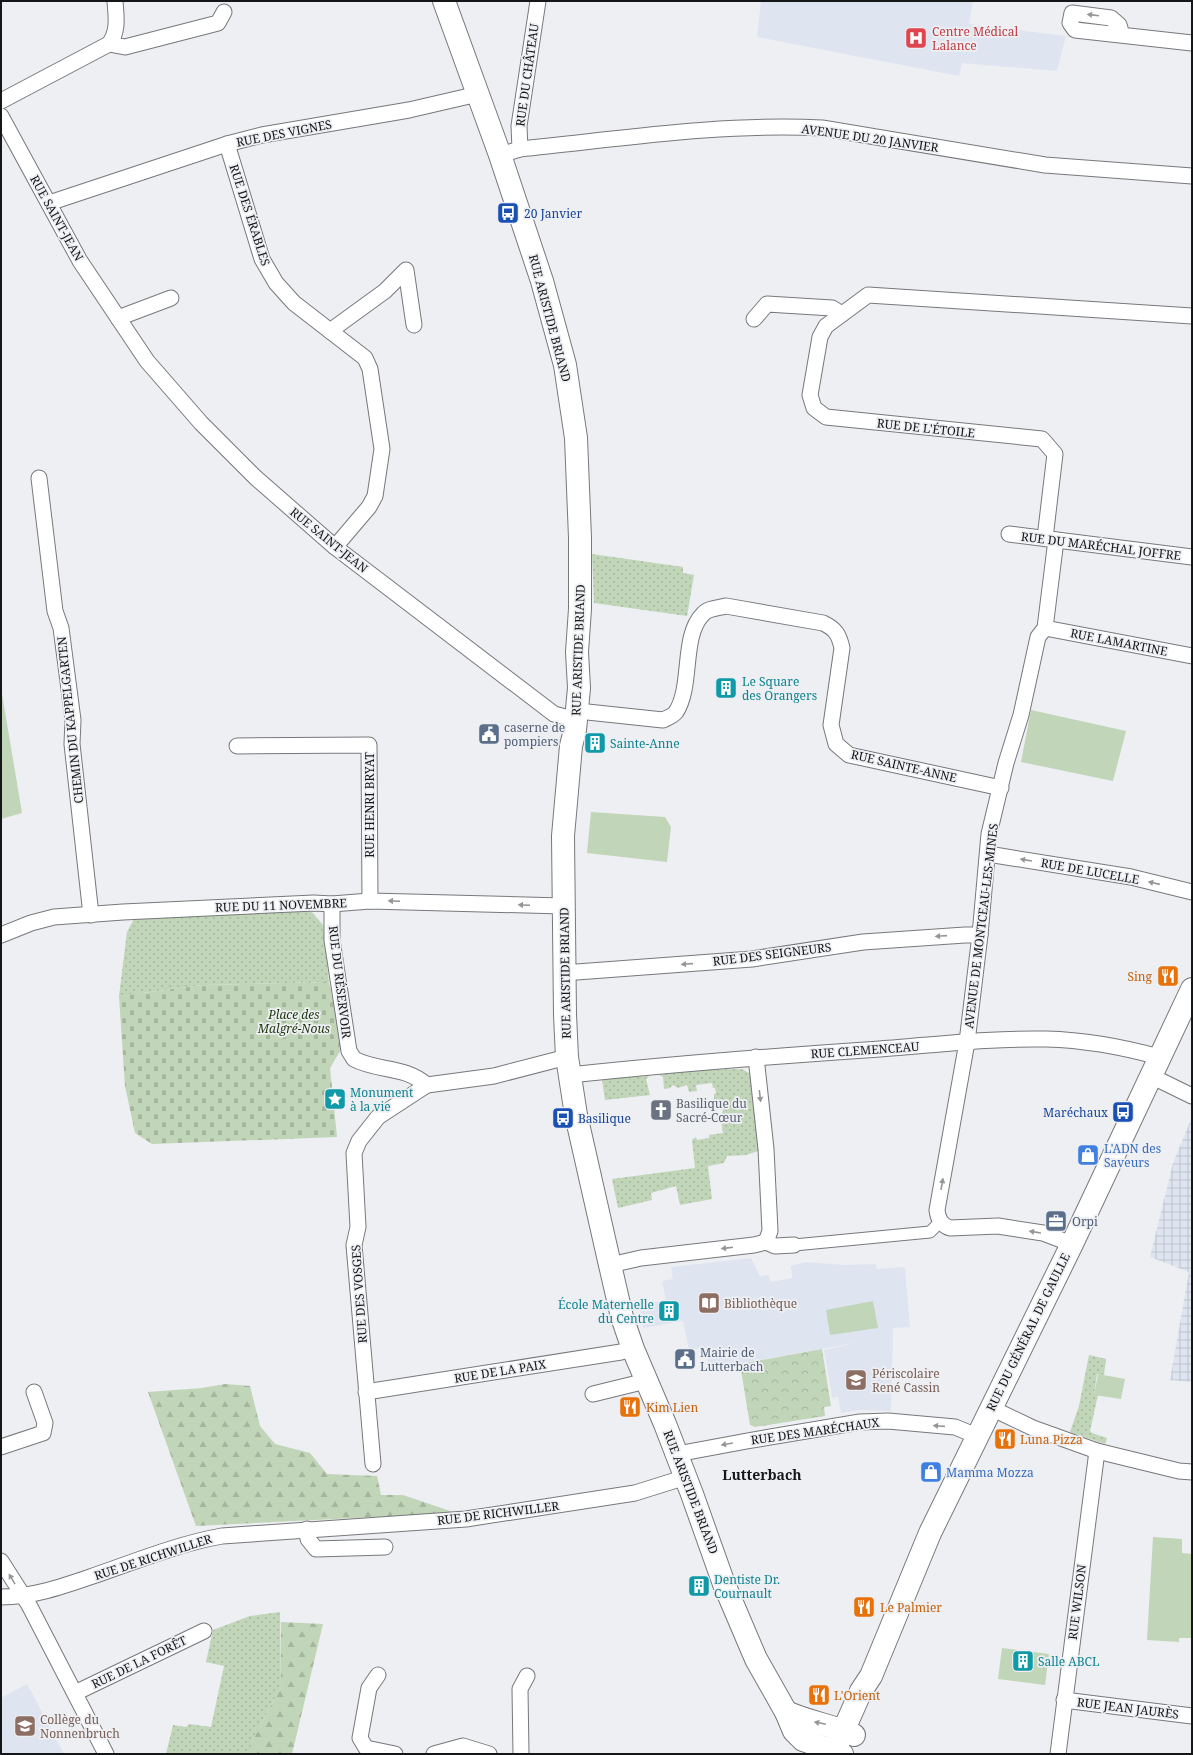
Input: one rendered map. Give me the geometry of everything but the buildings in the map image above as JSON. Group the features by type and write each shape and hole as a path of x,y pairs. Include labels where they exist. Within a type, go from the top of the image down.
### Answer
{"main road":[{"name":"RUE ARISTIDE BRIAND","path":"444,1 478,94 510,152 542,281 563,357 576,438 580,538 580,609 577,652 579,688 577,715 571,746 566,790 563,836 563,974 569,1066 576,1115 610,1265 622,1316 633,1349 677,1454 724,1584 756,1659 786,1712 805,1720 842,1746"},
{"name":"RUE DU GÉNÉRAL DE GAULLE","path":"842,1746 861,1691 871,1676 930,1533 976,1436 1072,1244 1192,989"}],"street":[{"path":"1,101 109,44 114,38 116,31 115,1"},
{"name":"RUE DU CHÂTEAU","path":"510,152 519,126 538,1"},
{"path":"109,44 125,47 218,23 224,12"},
{"path":"1122,35 1192,43"},
{"name":"RUE DES VIGNES","path":"49,203 228,144 262,135 409,110 478,94"},
{"name":"RUE SAINT-JEAN","path":"1,116 80,261 147,361 201,423 256,478 335,547 554,714 577,715"},
{"name":"AVENUE DU 20 JANVIER","path":"510,152 728,128 822,128 1060,167 1192,176"},
{"name":"RUE DES ÉRABLES","path":"228,144 262,258 276,283 294,303 365,358 370,369 382,449 375,496 369,507 335,547"},
{"path":"330,331 385,291 406,270 414,325"},
{"path":"385,291 411,302"},
{"name":"RUE DE L'ÉTOILE","path":"1050,539 1055,454 1042,439 826,417 814,408 810,395 820,337 826,326 868,295 1192,316"},
{"path":"118,318 171,298"},
{"path":"754,319 768,304 832,308 842,314"},
{"name":"CHEMIN DU KAPPELGARTEN","path":"38,478 55,611 61,628 73,720 72,744 91,914"},
{"name":"RUE DU MARÉCHAL JOFFRE","path":"1009,534 1192,557"},
{"name":"AVENUE DE MONTCEAU-LES-MINES","path":"940,1222 937,1210 967,1042 980,935 989,834 1006,763 1021,715 1038,637 1045,628 1050,539"},
{"name":"RUE SAINTE-ANNE","path":"577,715 663,720 675,713 681,700 693,630 703,614 726,606 823,623 832,627 839,637 842,648 831,725 836,744 849,755 1000,788"},
{"name":"RUE LAMARTINE","path":"1045,628 1192,656"},
{"name":"RUE HENRI BRYAT","path":"237,746 369,745 370,901"},
{"name":"RUE DE LUCELLE","path":"988,854 1131,877 1192,892"},
{"name":"RUE DU 11 NOVEMBRE","path":"1,935 31,922 54,917 91,914 314,903 332,904 370,901 563,906"},
{"name":"RUE DU RÉSERVOIR","path":"332,904 332,940 349,1051 354,1059 371,1065 399,1070 418,1078 427,1085"},
{"name":"RUE DES SEIGNEURS","path":"563,974 752,959 863,942 980,935"},
{"name":"RUE CLEMENCEAU","path":"427,1085 569,1066 662,1065 967,1042 1046,1039 1091,1043 1155,1067 1192,1096"},
{"path":"756,1057 766,1149 770,1231 766,1242"},
{"name":"RUE DES VOSGES","path":"373,1464 354,1245 358,1227 354,1153 359,1140 378,1117 427,1085"},
{"path":"610,1265 641,1258 766,1242 775,1246 794,1245 930,1232 940,1222 944,1226 950,1228 998,1226 1044,1233 1072,1244"},
{"name":"RUE DE LA PAIX","path":"366,1392 633,1349"},
{"path":"593,1394 646,1381"},
{"path":"1,1447 43,1433 45,1423 34,1392"},
{"path":"991,1408 1034,1428 1097,1451 1179,1471 1192,1472"},
{"name":"RUE DES MARÉCHAUX","path":"677,1454 860,1422 894,1421 955,1428 976,1436"},
{"name":"RUE WILSON","path":"1058,1754 1097,1451"},
{"name":"RUE DE RICHWILLER","path":"1,1597 24,1596 53,1590 196,1540 222,1536 307,1529 466,1519 635,1493 686,1477"},
{"path":"307,1529 308,1539 316,1549 385,1547"},
{"path":"1,1561 24,1596 106,1754"},
{"name":"RUE DE LA FORÊT","path":"75,1694 204,1631"},
{"path":"378,1675 369,1688 360,1738 366,1748 395,1754"},
{"path":"521,1754 520,1689 527,1676"},
{"name":"RUE JEAN JAURÈS","path":"1064,1700 1192,1716"},
{"path":"434,1754 463,1746 489,1754"}],"shaded area":[{"name":"Centre Médical Lalance","path":"761,1 973,1 969,24 1066,36 1057,71 962,63 959,76 757,37"},
{"path":"1192,1117 1192,1382 1170,1380 1189,1272 1150,1257 1173,1163"},
{"path":"751,1258 760,1276 769,1275 770,1282 792,1278 791,1266 805,1262 845,1265 876,1264 877,1269 905,1267 910,1327 893,1328 891,1411 861,1410 841,1413 838,1397 832,1398 824,1350 855,1343 709,1369 706,1347 689,1350 683,1321 643,1328 639,1305 666,1300 662,1281 673,1279 671,1267"},
{"name":"Collège du Nonnenbruch","path":"27,1684 64,1754 1,1754 1,1698"}],"green space":[{"path":"592,554 683,567 683,573 694,575 687,616 594,603"},
{"path":"1,688 22,813 1,819"},
{"path":"1031,710 1126,731 1113,781 1021,762"},
{"path":"591,812 665,817 671,827 667,862 587,853"},
{"path":"310,910 323,925 329,982 203,985 119,996 127,932 134,919"},
{"name":"Place des Malgré-Nous","path":"329,982 342,1048 330,1068 337,1137 152,1144 135,1133 125,1086 119,996 203,985"},
{"path":"742,1069 752,1075 761,1150 746,1155 727,1156 724,1163 708,1166 712,1199 680,1205 676,1186 651,1193 652,1200 618,1208 612,1179 695,1168 692,1140 696,1137 697,1140 709,1138 709,1135 723,1133 721,1120 715,1121 715,1119 722,1114 723,1108 719,1102 712,1100 714,1099 714,1094 716,1093 712,1083 696,1085 697,1091 689,1092 687,1085 678,1088 673,1085 670,1088 664,1089 663,1077 659,1075 690,1070"},
{"path":"649,1076 646,1079 650,1095 605,1100 602,1079"},
{"path":"873,1301 878,1328 830,1335 826,1310"},
{"path":"822,1349 831,1406 824,1407 825,1416 755,1427 750,1425 740,1364"},
{"path":"1089,1355 1106,1359 1104,1375 1097,1374 1094,1394 1098,1395 1090,1431 1107,1438 1105,1444 1070,1432 1079,1406"},
{"path":"1098,1374 1125,1379 1121,1399 1094,1395"},
{"path":"225,1384 250,1386 260,1426 275,1444 310,1453 327,1474 377,1476 381,1495 403,1495 456,1513 196,1526 148,1392 202,1388"},
{"path":"1153,1537 1182,1539 1182,1553 1192,1554 1192,1638 1179,1638 1179,1642 1147,1640"},
{"path":"280,1612 281,1687 252,1741 252,1754 166,1754 173,1725 186,1727 189,1724 211,1727 224,1666 206,1662 213,1630 250,1616"},
{"path":"281,1622 323,1624 292,1754 252,1754 252,1741 281,1687"},
{"path":"1002,1648 1049,1654 1045,1685 998,1679"}],"place":[{"name":"Centre Médical Lalance","path":"916,38"},
{"name":"20 Janvier","path":"508,213"},
{"name":"Le Square des Orangers","path":"726,688"},
{"name":"caserne de pompiers","path":"489,734"},
{"name":"Sainte-Anne","path":"595,743"},
{"name":"Sing","path":"1168,976"},
{"name":"Monument à la vie","path":"335,1099"},
{"name":"Basilique du Sacré-Cœur","path":"661,1110"},
{"name":"Maréchaux","path":"1123,1112"},
{"name":"Basilique","path":"563,1118"},
{"name":"L'ADN des Saveurs","path":"1088,1155"},
{"name":"Orpi","path":"1056,1221"},
{"name":"Bibliothèque","path":"709,1303"},
{"name":"École Maternelle du Centre","path":"669,1311"},
{"name":"Mairie de Lutterbach","path":"685,1359"},
{"name":"Périscolaire René Cassin","path":"856,1380"},
{"name":"Kim Lien","path":"630,1407"},
{"name":"Luna Pizza","path":"1005,1439"},
{"name":"Mamma Mozza","path":"931,1472"},
{"name":"Dentiste Dr. Cournault","path":"699,1586"},
{"name":"Le Palmier","path":"864,1607"},
{"name":"Salle ABCL","path":"1023,1661"},
{"name":"L'Orient","path":"819,1695"},
{"name":"Collège du Nonnenbruch","path":"25,1726"}],"district":[{"name":"Lutterbach","path":"762,1474"}]}
